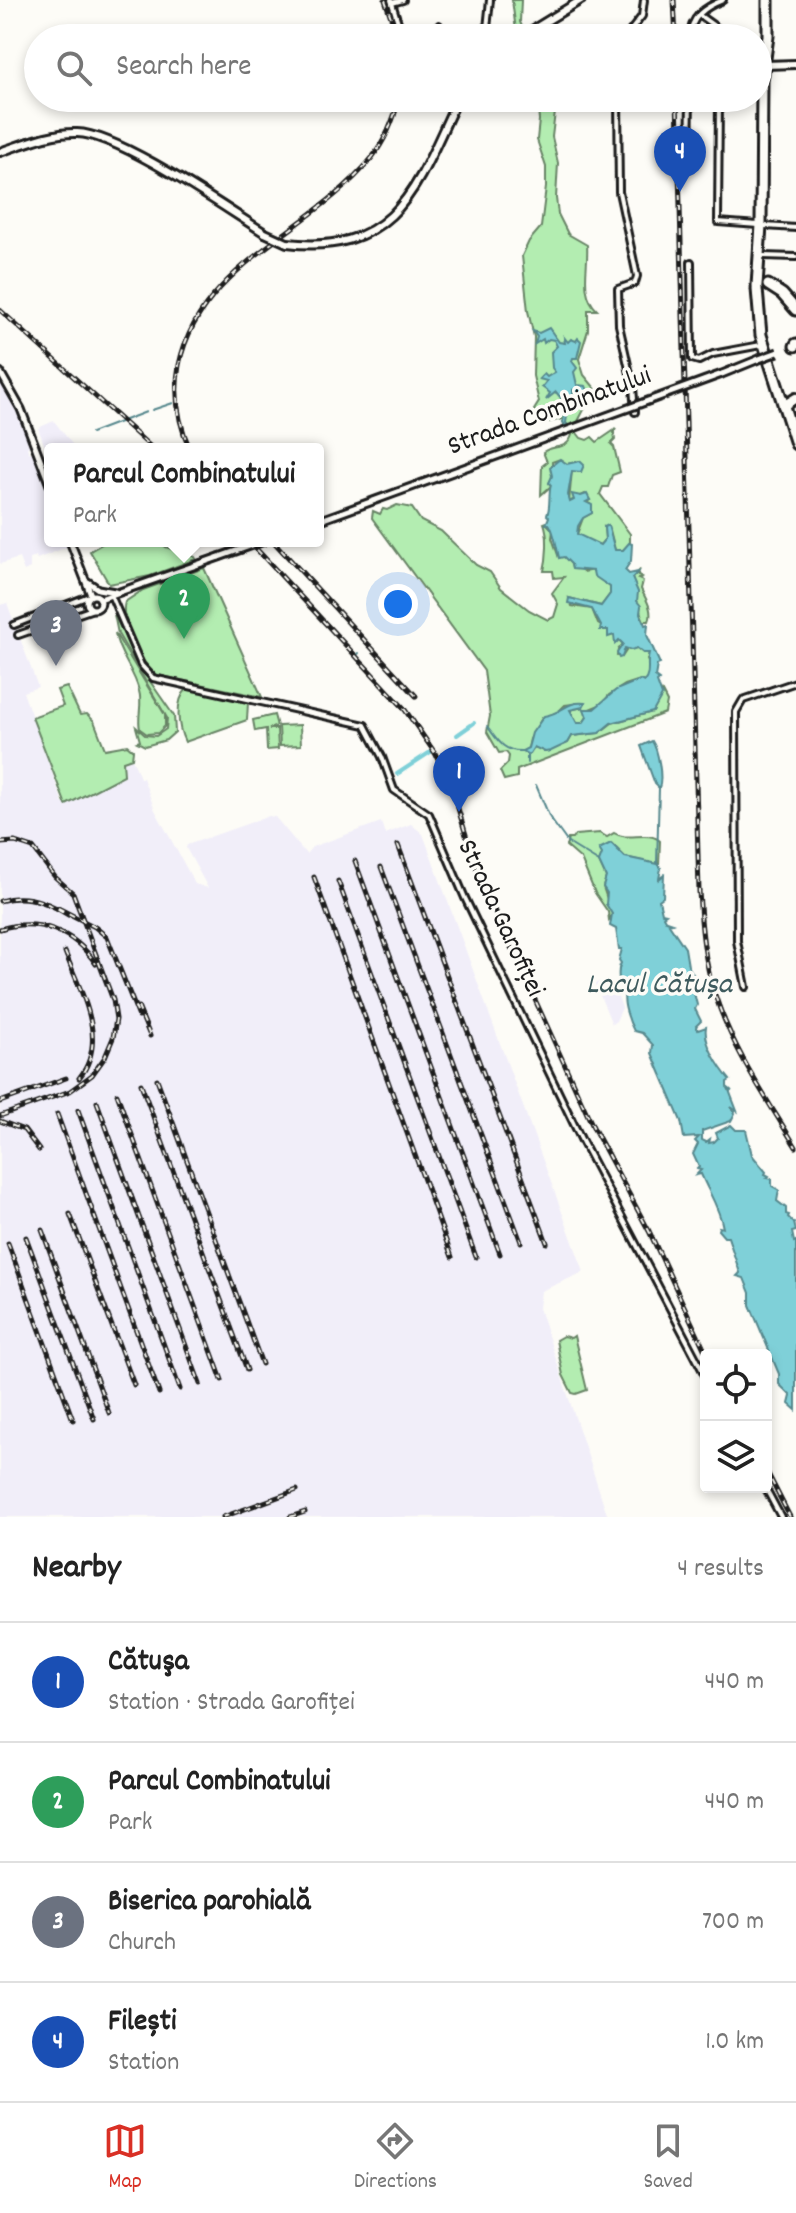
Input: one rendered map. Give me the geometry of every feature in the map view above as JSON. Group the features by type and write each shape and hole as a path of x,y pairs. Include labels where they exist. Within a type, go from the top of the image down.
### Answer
{"highway":[{"path":"768,0 768,24"},
{"path":"763,288 764,112"},
{"path":"763,226 763,288 757,305 763,344 796,444"},
{"path":"763,288 784,297 796,310"}],"main road":[{"path":"541,24 581,0"},
{"path":"772,65 796,64"},
{"path":"0,152 60,134 79,133 98,137 179,180 265,233 287,243 331,245 354,240 391,218 408,198 451,112"},
{"path":"783,406 796,398"}],"street":[{"path":"398,24 391,2 403,0"},
{"path":"487,24 490,0"},
{"path":"636,24 642,16 644,0"},
{"path":"692,24 707,7 723,0"},
{"path":"699,15 712,24"},
{"path":"618,112 619,192 637,276 635,283 618,289 619,325 633,387 635,412"},
{"path":"689,158 690,112"},
{"path":"719,112 718,222 796,228"},
{"path":"763,256 796,257"},
{"path":"691,262 692,359 699,361 713,354 763,344"},
{"name":"Strada Combinatului","path":"324,519 796,345"},
{"path":"0,372 25,418 44,469"},
{"path":"72,547 90,596 87,604 93,609"},
{"path":"14,625 90,596 100,599 247,547"},
{"path":"81,571 94,587 120,592"},
{"name":"Strada Garofiței","path":"111,595 141,665 153,678 365,725 382,757 394,790 429,814 465,898 582,1141 700,1366"},
{"path":"18,635 93,609 100,605 100,599"},
{"path":"35,617 39,628"},
{"path":"746,987 737,941 736,712 743,700 796,682"},
{"path":"768,1493 781,1517"}],"shaded area":[{"path":"0,377 15,403 31,443 27,448 34,453 44,479 44,547 67,547 30,559 30,568 24,571 19,558 0,564"},
{"path":"54,421 71,443 44,444 38,428"},
{"path":"7,603 38,687 23,692 63,803 123,775 122,761 132,758 155,810 195,884 208,888 187,845 269,816 275,817 306,854 312,847 381,822 385,834 411,824 423,834 584,1272 541,1291 539,1308 608,1517 0,1517 0,605"},
{"path":"601,981 615,988 622,1008 612,1024 595,984"}],"green space":[{"path":"512,0 521,0 521,24 515,24"},
{"path":"538,112 555,112 552,137 558,163 558,214 568,234 587,245 586,288 597,310 588,310 588,330 579,359 584,375 599,393 587,404 574,429 581,438 587,440 592,437 597,442 616,429 615,440 611,444 620,472 612,475 608,487 603,487 600,494 630,534 630,543 623,550 615,550 610,530 604,527 605,539 600,545 587,542 577,534 583,518 592,513 590,504 586,502 590,500 585,494 569,502 572,470 581,472 580,461 567,464 560,459 552,462 551,486 541,495 542,466 547,462 543,452 564,445 572,435 562,419 549,422 534,410 539,402 533,376 534,337 522,256 541,227 546,187 546,167 537,140"},
{"path":"397,505 412,508 421,521 441,531 476,565 490,572 501,588 529,610 548,620 554,617 558,604 552,593 564,577 554,578 553,571 544,571 547,534 544,523 547,522 553,530 552,538 559,558 564,556 572,569 579,568 584,572 593,570 610,587 610,594 601,606 569,598 572,606 592,609 598,624 608,630 609,636 614,635 623,644 617,656 622,657 628,648 636,647 643,653 649,653 648,677 644,682 640,680 625,685 609,695 602,704 587,710 583,723 577,723 570,710 583,707 581,703 565,705 558,712 542,718 524,751 527,753 535,747 545,752 568,743 572,736 599,733 612,723 653,712 662,692 667,702 665,713 517,770 517,777 504,780 500,771 508,763 509,756 506,752 499,753 487,732 490,716 484,671 372,518 373,511 380,514 383,509"},
{"path":"97,547 166,547 196,559 150,576 109,584 90,551"},
{"path":"204,568 262,697 157,675 144,662 133,642 125,620 125,602 143,590"},
{"path":"639,571 638,575 642,577 638,579 643,581 641,589 650,608 649,621 644,621 642,616 632,578"},
{"path":"114,614 138,664 174,716 175,732 166,740 145,746 137,742 140,741 136,727 145,735 156,736 166,729 167,718 118,634"},
{"path":"115,633 165,715 165,726 158,733 147,734 140,729 139,691"},
{"path":"67,687 80,715 87,714 94,721 105,749 127,745 133,750 132,758 123,761 124,775 66,805 32,717 63,706 57,690"},
{"path":"196,688 248,702 247,720 185,742 179,722 180,700 187,689"},
{"path":"274,715 277,726 269,729 277,729 278,749 267,750 266,729 255,731 253,720"},
{"path":"300,725 301,745 280,746 279,726"},
{"path":"600,833 607,837 614,833 650,836 660,841 659,865 625,857 612,844 603,853 599,862 606,877 603,887 612,914 609,920 608,912 595,893 581,859 566,846 568,839 575,835"},
{"path":"574,1336 587,1390 576,1394 572,1393 563,1375 556,1340"}],"water":[{"path":"549,328 559,342 565,343 564,337 568,342 578,338 581,341 577,358 572,361 577,368 574,372 577,385 586,386 588,391 584,397 573,390 573,399 576,397 577,400 572,401 568,408 566,423 572,429 568,431 563,422 564,416 560,415 565,403 556,392 546,400 550,393 542,387 547,381 539,379 544,374 547,377 555,372 551,352 557,346 554,340 549,339 535,344 537,337 533,331 539,333"},
{"path":"560,459 567,464 580,461 584,465 581,472 572,471 568,495 570,502 574,500 572,494 587,494 590,500 586,502 592,505 592,513 583,518 577,534 600,545 605,539 604,527 608,525 615,550 623,550 629,543 632,544 631,561 625,570 629,574 638,572 632,578 638,592 640,613 645,625 648,624 647,635 660,664 657,665 655,677 659,680 662,696 653,712 611,723 599,733 572,736 568,743 551,751 534,747 529,755 522,751 528,748 532,733 544,716 573,704 585,703 583,707 570,710 577,723 583,723 587,717 584,709 594,709 616,690 640,680 644,682 648,672 649,653 637,648 625,648 619,658 617,653 623,644 619,640 615,644 614,635 608,637 608,630 600,630 592,609 568,603 569,598 601,606 610,594 610,587 594,576 593,571 572,569 564,557 559,558 552,531 546,524 552,476 550,467"},
{"path":"652,741 659,764 659,788 641,746"},
{"name":"Lacul Cătușa","path":"611,843 625,857 658,864 661,868 659,879 664,875 663,897 659,900 662,913 666,914 663,916 672,923 669,924 685,948 688,966 693,974 695,1009 701,1021 696,1026 698,1030 706,1027 709,1047 730,1080 727,1087 732,1091 729,1090 737,1111 731,1107 735,1113 731,1121 702,1131 702,1140 714,1142 718,1138 716,1133 731,1125 736,1130 746,1130 752,1155 769,1176 767,1178 772,1179 772,1186 779,1190 777,1201 786,1208 786,1214 794,1223 796,1410 789,1404 791,1396 779,1384 772,1349 768,1349 750,1305 750,1293 744,1278 737,1276 740,1273 728,1237 718,1230 719,1227 723,1228 717,1208 701,1174 696,1175 701,1170 697,1169 699,1167 693,1154 698,1144 695,1141 699,1137 684,1138 681,1121 652,1053 653,1045 642,1033 634,1031 628,1017 625,993 619,978 622,949 619,949 616,929 610,926 612,914 606,904 607,893 603,887 606,877 599,862 602,854 599,849"}],"waterway":[{"path":"684,144 684,158"},
{"path":"152,410 173,403"},
{"path":"91,433 146,412"},
{"path":"457,735 474,723"},
{"path":"487,726 505,747 522,751"},
{"path":"397,774 432,751"},
{"path":"527,755 527,763"},
{"path":"536,785 550,818 568,843 599,862"},
{"path":"657,863 659,788"}],"railway":[{"path":"385,0 393,24"},
{"path":"674,0 675,24"},
{"path":"188,443 177,397 179,365 191,330 209,301 233,275 347,184 381,145 395,112"},
{"path":"677,112 702,930 708,969 722,1015 751,1073 796,1147"},
{"path":"0,310 146,443"},
{"path":"255,547 403,707 435,753 451,785 475,865 495,912 594,1129 649,1231 704,1349"},
{"path":"279,547 416,696"},
{"path":"0,843 15,842 33,848 55,877 73,893 113,1000 116,1019 113,1038 105,1057 92,1075 70,1091 0,1116"},
{"path":"398,845 547,1243"},
{"path":"355,861 500,1254"},
{"path":"381,867 521,1242"},
{"path":"314,877 452,1257"},
{"path":"338,881 476,1257"},
{"path":"0,901 18,898 35,900 68,915"},
{"path":"58,908 95,927 107,937 139,1017"},
{"path":"0,929 28,925 54,930 77,943 96,964"},
{"path":"65,952 84,999 92,1032 88,1063 79,1078"},
{"path":"138,1007 150,1036"},
{"path":"0,1102 66,1078"},
{"path":"157,1079 262,1364"},
{"path":"141,1084 247,1370"},
{"path":"117,1094 222,1380"},
{"path":"97,1102 200,1384"},
{"path":"78,1110 180,1389"},
{"path":"57,1114 159,1393"},
{"path":"0,1121 24,1130 39,1150"},
{"path":"70,1214 134,1385"},
{"path":"42,1230 109,1413"},
{"path":"26,1237 94,1419"},
{"path":"8,1243 73,1420"},
{"path":"772,1482 790,1517"},
{"path":"223,1517 297,1490"},
{"path":"290,1517 305,1512"}],"place":[{"name":"Filești","path":"680,192"},
{"name":"Parcul Combinatului","path":"184,639"},
{"name":"Biserica parohială","path":"56,666"},
{"name":"Cătuşa","path":"459,812"}]}
